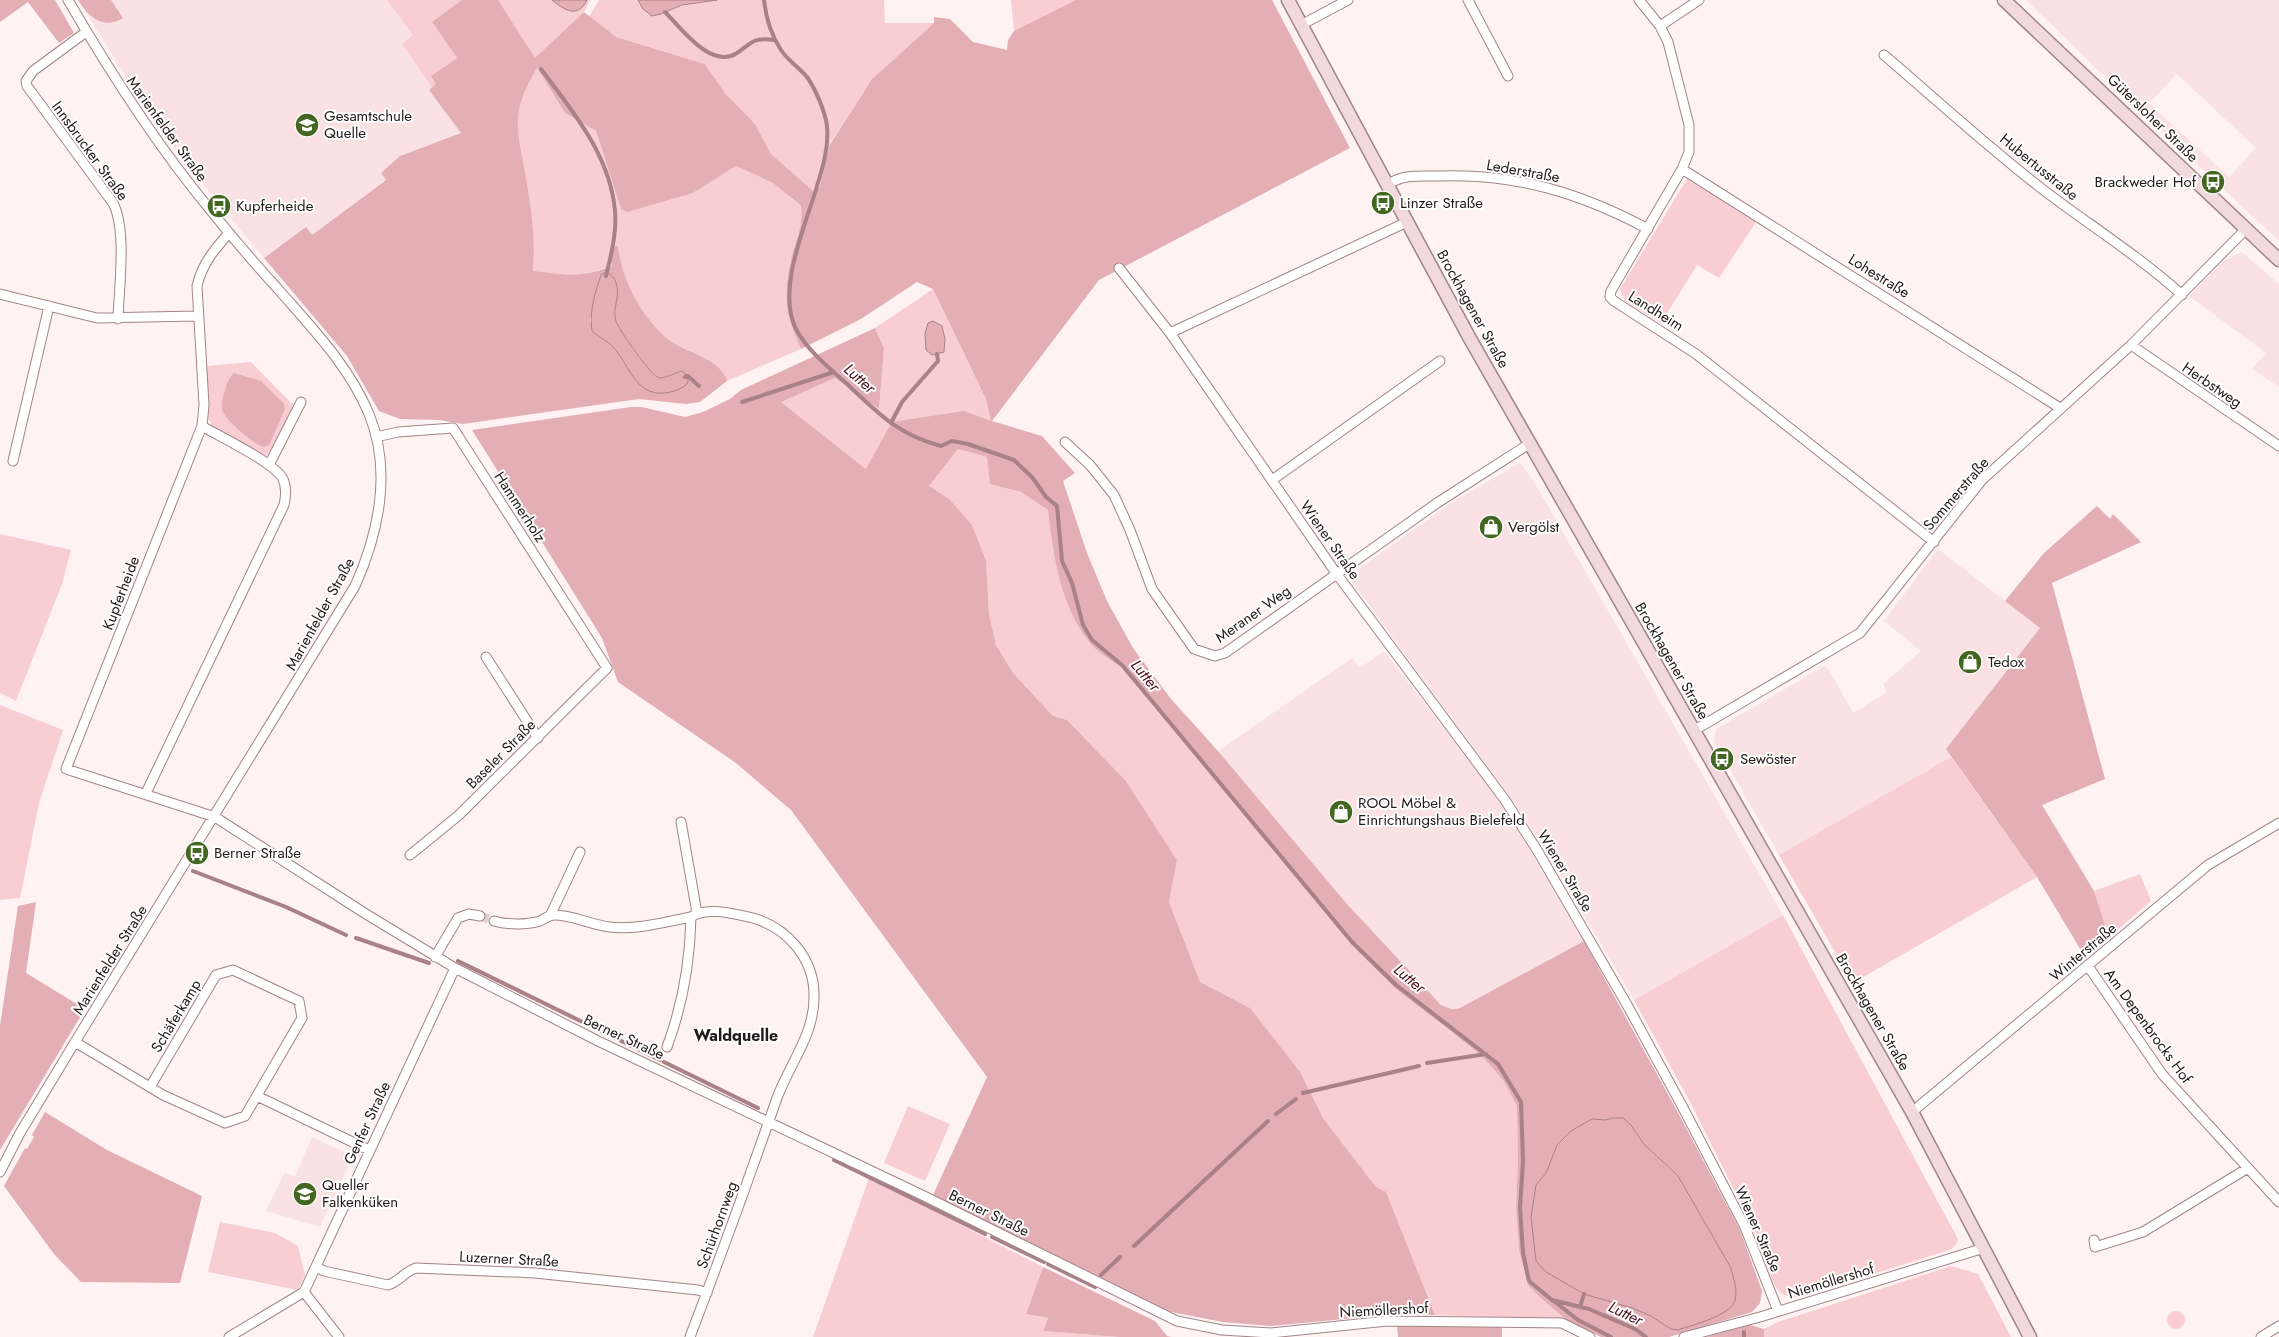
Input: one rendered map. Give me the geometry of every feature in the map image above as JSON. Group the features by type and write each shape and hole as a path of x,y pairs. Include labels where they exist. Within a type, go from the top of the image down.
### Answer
{"main road":[{"name":"Brockhagener Straße","path":"1288,0 1407,222 1530,444 1912,1112 2030,1337"},
{"name":"Gütersloher Straße","path":"2004,0 2279,260"}],"street":[{"name":"Marienfelder Straße","path":"0,1172 20,1134 75,1042 215,817 355,586 366,562 375,528 380,490 381,472 376,437 364,403 349,376 332,352 229,233 149,130 86,32 68,0"},
{"path":"1301,26 1348,0"},
{"path":"1468,0 1508,76"},
{"name":"Landheim","path":"1639,0 1660,26 1668,42 1689,125 1689,152 1682,169 1611,290 1610,297 1696,354 1934,542"},
{"path":"1660,26 1699,0"},
{"name":"Innsbrucker Straße","path":"86,32 33,71 26,81 26,86 113,203 118,213 120,231 118,318"},
{"name":"Hubertusstraße","path":"1884,55 2024,175 2107,238 2145,263 2182,295"},
{"name":"Lohestraße","path":"1682,169 2060,408"},
{"name":"Lederstraße","path":"1387,185 1396,179 1406,177 1458,175 1527,183 1562,191 1610,208 1648,229"},
{"path":"1170,333 1407,222"},
{"name":"Sommerstraße","path":"1693,731 1860,633 1982,480 2131,345 2246,229"},
{"name":"Kupferheide","path":"66,769 202,426 204,405 197,286 200,273 209,256 229,233"},
{"name":"Wiener Straße","path":"1119,268 1170,333 1336,573 1505,800 1538,850 1626,1003 1686,1113 1745,1227 1778,1311"},
{"path":"0,294 97,318 198,316"},
{"path":"13,461 49,306"},
{"name":"Herbstweg","path":"2131,345 2279,446"},
{"path":"1272,480 1440,361"},
{"path":"269,465 301,402"},
{"path":"146,793 284,506 286,492 283,479 269,465 202,426"},
{"name":"Hammerholz","path":"376,437 398,432 453,428 607,668"},
{"name":"Meraner Weg","path":"1066,442 1090,466 1114,495 1130,530 1152,589 1194,649 1215,656 1225,653 1436,503 1530,444"},
{"path":"486,657 538,738"},
{"name":"Baseler Straße","path":"410,855 459,815 607,668"},
{"name":"Berner Straße","path":"66,769 146,793 215,817 435,958 598,1041 770,1122 1177,1321"},
{"path":"668,1047 683,995 694,915 682,822"},
{"name":"Winterstraße","path":"1912,1112 2208,865 2279,824"},
{"path":"494,921 507,924 529,923 541,920 551,914 580,852"},
{"path":"435,958 458,918 469,914 480,916"},
{"name":"Schürhornweg","path":"551,914 612,927 645,926 694,915 741,915 758,920 790,938 802,952 813,975 814,996 808,1033 778,1097 690,1337"},
{"name":"Am Depenbrocks Hof","path":"2088,966 2162,1074 2278,1199"},
{"name":"Genfer Straße","path":"304,1292 455,968"},
{"name":"Schäferkamp","path":"75,1042 150,1087 225,1123 245,1116 302,1018 299,1001 233,970 216,975 150,1087"},
{"path":"257,1096 369,1150"},
{"path":"2094,1240 2095,1247 2143,1232 2248,1168"},
{"name":"Niemöllershof","path":"1684,1337 1778,1311 1984,1248"},
{"name":"Luzerner Straße","path":"316,1267 324,1271 388,1285 394,1284 412,1269 416,1268 535,1273 698,1290 707,1293"},
{"path":"229,1337 304,1292 339,1337"},
{"name":"Niemöllershof","path":"1177,1321 1222,1330 1271,1333 1387,1321 1562,1323 1590,1337"},
{"path":"2261,1337 2279,1326"}],"shaded area":[{"path":"0,0 55,0 74,33 59,43 28,2 0,22"},
{"path":"78,0 111,0 123,18 109,23 97,20 87,12"},
{"name":"Gesamtschule Quelle","path":"111,0 462,0 432,22 461,133 400,156 386,179 312,235 306,227 264,258 231,218 233,216 221,202 218,203 173,146 132,87 85,11 92,18 104,23 123,18"},
{"path":"387,0 462,0 432,22 457,58 431,76 437,84 432,87 402,44 413,35"},
{"path":"462,0 498,0 535,58 584,12 616,37 705,64 725,93 755,124 771,154 813,191 820,187 829,146 872,79 934,23 934,17 950,19 973,42 1007,50 1008,40 1014,31 1076,0 1272,0 1350,148 1099,280 992,421 1042,436 1075,473 1063,481 1087,553 1107,601 1133,648 1171,699 1218,751 1347,904 1441,1005 1451,1009 1458,1009 1584,941 1740,1230 1762,1291 1760,1303 1752,1312 1669,1337 1601,1337 1567,1320 1528,1285 1519,1250 1516,1207 1518,1161 1517,1106 1503,1080 1482,1056 1395,988 1354,947 1122,668 1092,646 1079,628 1065,596 1052,544 1048,510 1021,492 990,484 987,457 958,449 929,486 949,499 972,525 986,561 989,614 996,645 1014,674 1053,716 1067,720 1126,781 1177,860 1169,902 1200,982 1250,1008 1300,1072 1323,1118 1376,1187 1386,1192 1435,1315 1387,1315 1271,1326 1223,1322 1171,1312 933,1195 987,1077 791,810 736,763 618,682 602,638 472,430 631,407 642,407 685,417 703,412 730,399 741,390 875,328 884,348 879,409 835,378 781,402 866,469 892,422 964,411 991,421 986,399 933,289 917,282 861,319 801,349 788,313 786,293 792,255 800,226 801,206 773,183 736,166 693,193 627,212 621,209 596,131 565,113 537,68 522,98 518,118 519,138 532,222 534,246 533,271 555,274 582,274 601,270 612,266 611,259 615,246 618,246 620,259 629,285 650,321 676,345 710,361 718,367 727,381 700,402 686,404 639,399 463,424 439,420 400,419 379,411 347,356 264,258 306,227 312,235 386,180 381,173 400,156 461,133 429,90 436,84 431,76 457,58 432,22","holes":["610,276 617,285 615,314 622,332 655,376 662,378 682,371 688,383 676,391 647,390 634,378 616,349 590,321 595,297","1613,1118 1631,1125 1643,1143 1678,1176 1731,1268 1735,1300 1715,1317 1671,1329 1651,1316 1632,1308 1536,1185 1592,1119 1606,1120"]},
{"path":"498,0 590,0 584,12 535,59"},
{"path":"552,0 587,0 579,9 571,11 561,7"},
{"path":"599,0 884,0 885,23 934,23 872,79 829,145 820,187 813,192 771,154 755,124 725,93 705,64 616,37 589,17"},
{"path":"638,0 717,0 682,5 652,16 643,9"},
{"path":"1011,0 1076,0 1014,31"},
{"path":"2026,0 2279,0 2279,241 2134,105","holes":["2177,74 2256,148 2229,177 2149,103"]},
{"path":"537,68 565,113 596,131 621,209 693,193 736,166 773,183 801,207 800,226 792,255 786,293 788,313 801,349 727,381 718,367 710,361 676,345 650,321 634,298 620,259 618,246 613,265 601,269 582,274 533,272 534,246 532,222 519,138 518,118 522,98"},
{"path":"1687,179 1756,222 1719,278 1697,265 1661,323 1625,301 1620,289"},
{"path":"2242,252 2279,284 2279,387 2252,369 2266,353 2189,296 2226,258 2228,260"},
{"path":"607,271 615,280 618,292 615,316 623,333 643,362 659,378 682,371 688,376 688,383 682,388 671,392 659,393 642,387 614,348 592,331 591,317 595,296 601,275"},
{"path":"933,289 986,399 992,421 866,469 781,402 835,378 879,409 884,348 875,328"},
{"path":"933,321 942,326 945,339 944,352 932,355 926,350 925,334 928,323"},
{"path":"251,362 295,407 270,452 264,457 212,426 208,417 207,366"},
{"path":"234,373 261,381 284,404 285,409 269,445 263,447 246,436 224,415 222,400 229,379"},
{"path":"958,449 987,457 991,484 1021,492 1048,510 1052,544 1065,596 1079,628 1092,646 1122,668 1354,947 1440,1024 1482,1056 1503,1080 1517,1106 1518,1161 1516,1207 1519,1250 1528,1285 1567,1320 1435,1315 1386,1193 1376,1187 1323,1118 1310,1095 1250,1008 1200,982 1169,902 1177,860 1126,781 1067,720 1053,716 1014,674 996,645 989,614 986,561 929,486"},
{"path":"1520,463 1533,480 1783,915 1634,1000 1544,848 1513,801 1352,582 1356,571 1454,501"},
{"path":"2097,506 2110,519 2113,514 2141,542 2052,583 2105,779 2042,805 2094,891 2109,937 2085,957 2037,877 1946,749 2040,628 2005,601 2044,553"},
{"path":"0,534 71,550 62,584 16,701 0,693"},
{"path":"1938,549 2040,628 1947,749 1951,757 1779,855 1714,742 1716,729 1826,665 1853,713 1887,692 1883,684 1921,651 1884,621"},
{"path":"1384,651 1500,801 1584,941 1458,1009 1451,1009 1441,1005 1347,904 1218,751 1352,658 1360,668"},
{"path":"0,705 63,730 39,803 20,898 0,900"},
{"path":"1951,757 2037,877 1853,983 1779,855"},
{"path":"2140,874 2151,901 2109,937 2094,891"},
{"path":"36,902 26,973 85,1009 0,1150 0,1026 18,906"},
{"path":"1783,915 1958,1239 1955,1246 1949,1250 1800,1297 1785,1295 1774,1284 1753,1227 1690,1102 1634,1000"},
{"path":"908,1106 950,1124 925,1181 884,1163"},
{"path":"45,1112 107,1150 202,1196 180,1283 81,1282 54,1254 4,1186 25,1148 27,1149 34,1137 32,1135"},
{"path":"1623,1118 1631,1125 1643,1143 1678,1176 1731,1268 1736,1288 1735,1300 1732,1306 1719,1315 1678,1330 1671,1329 1651,1316 1632,1308 1584,1294 1546,1272 1536,1261 1531,1217 1536,1185 1546,1173 1557,1145 1571,1131 1592,1119 1606,1120"},
{"name":"Queller Falkenküken","path":"312,1137 353,1156 320,1227 266,1211 285,1172 295,1177"},
{"path":"869,1178 1043,1267 1026,1314 1048,1318 1043,1331 1119,1337 813,1337"},
{"path":"220,1222 275,1233 298,1246 305,1275 298,1290 208,1272"},
{"path":"1951,1266 1978,1274 2011,1337 1764,1337 1764,1329 1778,1322"},
{"path":"1043,1267 1155,1321 1167,1336 1171,1337 1119,1337 1043,1331 1048,1318 1026,1314"},
{"path":"2176,1311 2182,1314 2185,1320 2182,1326 2176,1329 2170,1326 2167,1320 2170,1314"},
{"path":"1750,1325 1764,1329 1764,1337 1706,1337"},
{"path":"1397,1326 1502,1327 1502,1337 1398,1337"}],"waterway":[{"name":"Lutter","path":"764,0 774,38 784,54 807,77 817,94 827,126 827,141 823,164 800,238 791,276 789,295 791,313 796,329 801,337 826,365 890,422 913,436 941,446 952,441 968,444 1014,460 1032,477 1046,497 1057,506 1062,561 1072,583 1083,625 1092,640 1122,665 1352,942 1396,985 1498,1064 1521,1102 1523,1161 1520,1208 1523,1253 1529,1281 1552,1300 1589,1309 1635,1329 1646,1337"},
{"path":"665,12 697,45 717,56 727,57 758,40 775,40"},
{"path":"541,69 588,135 606,171 615,211 613,244 606,276"},
{"path":"891,423 902,402 938,361 937,354"},
{"path":"742,402 834,372"},
{"path":"685,377 688,376 699,386"},
{"path":"193,871 286,907 346,935"},
{"path":"356,938 429,963"},
{"path":"458,961 660,1060"},
{"path":"1427,1063 1486,1054"},
{"path":"664,1062 758,1108"},
{"path":"1303,1093 1419,1066"},
{"path":"1276,1114 1296,1099"},
{"path":"1134,1246 1268,1121"},
{"path":"834,1160 985,1234"},
{"path":"992,1237 1044,1262"},
{"path":"1101,1275 1120,1257"},
{"path":"1048,1264 1095,1287"},
{"path":"1580,1307 1584,1294"},
{"path":"1554,1301 1578,1320 1611,1337"},
{"path":"1744,1332 1744,1337"}],"tunnel":[{"path":"480,916 494,921"}],"place":[{"name":"Gesamtschule Quelle","path":"307,125"},
{"name":"Brackweder Hof","path":"2213,182"},
{"name":"Linzer Straße","path":"1383,203"},
{"name":"Kupferheide","path":"219,206"},
{"name":"Vergölst","path":"1491,527"},
{"name":"Tedox","path":"1970,662"},
{"name":"Sewöster","path":"1722,759"},
{"name":"ROOL Möbel & Einrichtungshaus Bielefeld","path":"1341,812"},
{"name":"Berner Straße","path":"197,853"},
{"name":"Queller Falkenküken","path":"305,1194"}],"district":[{"name":"Waldquelle","path":"736,1035"}]}
